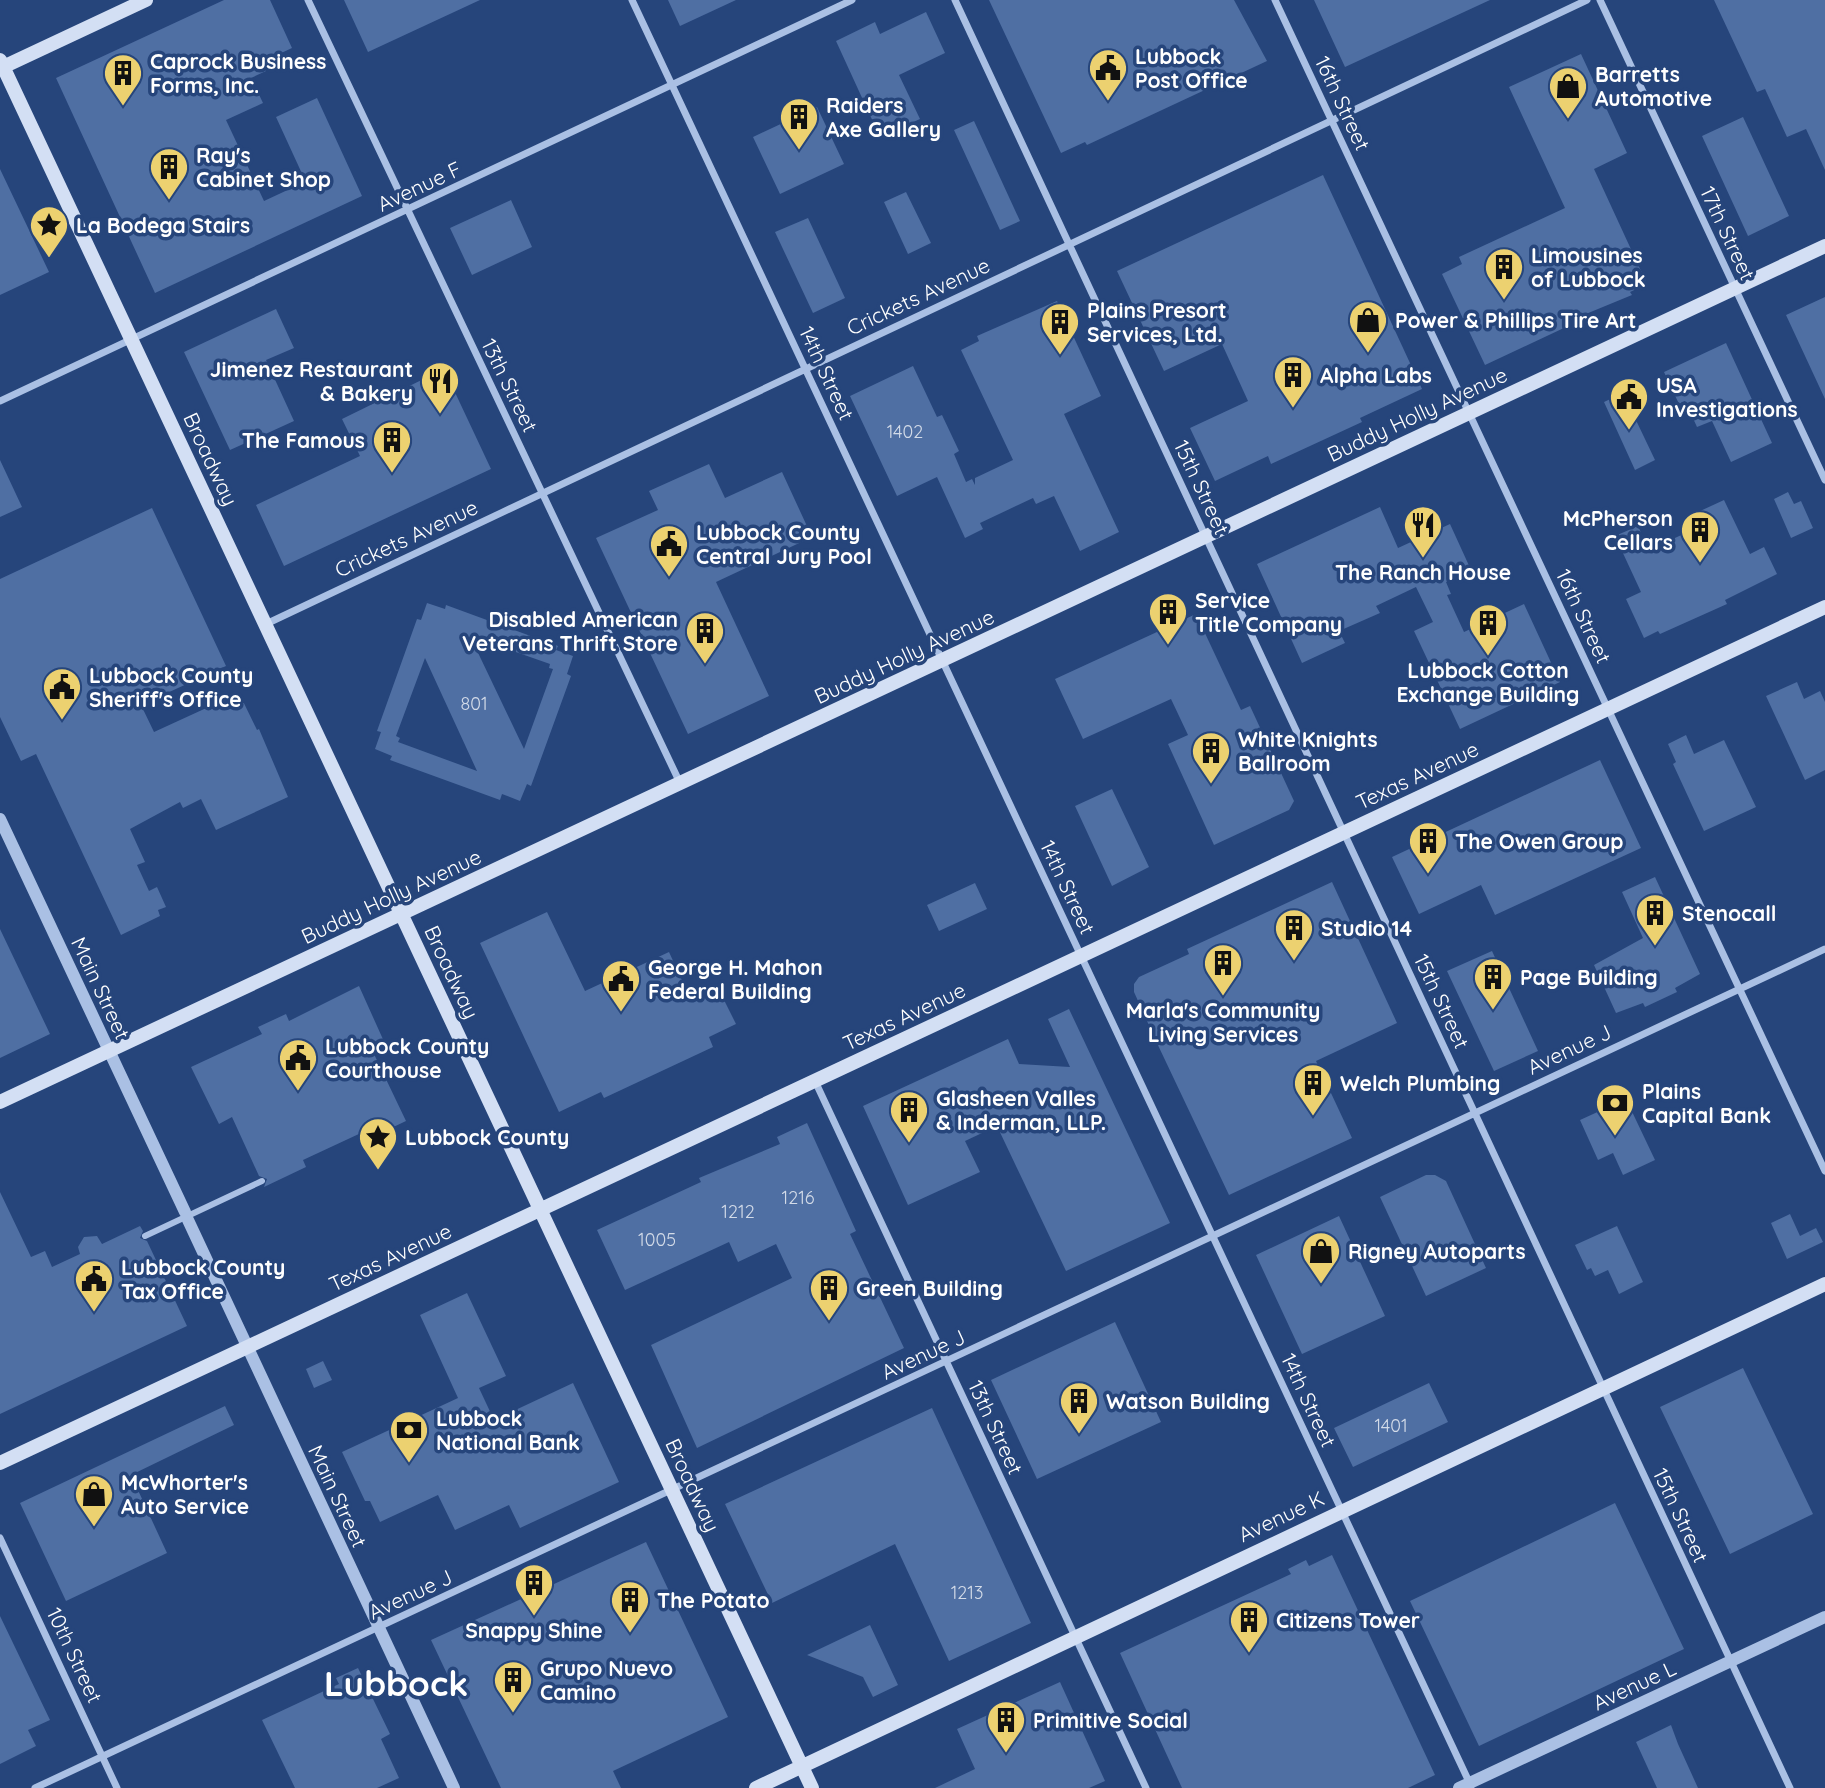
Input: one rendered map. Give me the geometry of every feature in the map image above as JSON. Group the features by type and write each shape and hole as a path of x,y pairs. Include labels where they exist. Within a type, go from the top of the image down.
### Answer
{"main road":[{"path":"1,65 146,0"},
{"name":"Broadway","path":"1,65 812,1788"},
{"name":"Buddy Holly Avenue","path":"0,1102 681,785 1825,246"},
{"name":"Texas Avenue","path":"0,1463 1825,607"},
{"name":"Avenue K","path":"756,1788 1825,1284"}],"street":[{"name":"13th Street","path":"307,0 681,785"},
{"name":"14th Street","path":"632,0 1213,1236 1467,1786"},
{"name":"Avenue F","path":"0,401 852,0"},
{"name":"15th Street","path":"955,0 1790,1788"},
{"name":"16th Street","path":"1275,0 1825,1171"},
{"name":"Crickets Avenue","path":"265,624 1587,0"},
{"name":"17th Street","path":"1600,0 1825,480"},
{"name":"Main Street","path":"0,819 454,1788"},
{"name":"Avenue J","path":"34,1788 673,1491 1825,949"},
{"name":"13th Street","path":"815,1081 1146,1788"},
{"path":"145,1236 262,1181"},
{"name":"10th Street","path":"0,1538 117,1788"},
{"name":"Avenue L","path":"1467,1786 1825,1617"}],"building":[{"path":"224,0 270,0 292,48 262,62 266,71 251,78 263,103 226,120 264,201 294,187 293,184 304,178 276,117 317,98 362,196 155,293 56,78"},
{"path":"344,0 480,0 368,52"},
{"path":"668,0 736,0 680,26"},
{"name":"Lubbock Post Office","path":"989,0 1234,0 1267,61 1087,145 1085,142 1061,153"},
{"path":"1314,0 1490,0 1345,67"},
{"path":"1714,0 1825,0 1825,170 1806,129 1787,137 1765,89 1757,92"},
{"path":"926,12 945,53 899,75 920,119 880,137 836,41 875,22 880,34"},
{"path":"1581,54 1627,153 1594,169 1647,284 1630,292 1632,295 1564,323 1566,327 1485,365 1442,274 1462,264 1459,257 1565,208 1509,87"},
{"name":"Raiders Axe Gallery","path":"817,107 844,164 780,194 753,137"},
{"path":"1743,117 1789,216 1748,236 1702,136"},
{"path":"974,121 1020,221 1000,230 954,130"},
{"path":"0,169 49,272 0,295"},
{"path":"1323,175 1422,389 1360,418 1362,422 1271,464 1268,456 1215,481 1190,428 1248,401 1222,344 1164,371 1117,271"},
{"path":"906,192 931,243 908,254 884,202"},
{"path":"511,200 532,247 472,275 450,228"},
{"path":"808,218 845,298 813,313 775,232"},
{"path":"1825,297 1825,399 1786,315"},
{"path":"1057,301 1101,396 1064,414 1119,532 1080,551 1054,496 1036,504 1033,498 980,523 983,529 965,538 937,477 897,496 850,396 913,366 937,417 942,415 959,451 954,454 966,482 972,479 975,485 975,478 1013,460 961,350 979,341 977,336"},
{"path":"276,309 294,348 266,360 294,421 230,450 184,352"},
{"path":"1726,343 1772,443 1731,462 1712,421 1697,427 1685,401 1679,404 1664,372"},
{"path":"444,369 491,469 284,566 256,505 360,456 342,419"},
{"name":"USA Investigations","path":"1623,393 1655,460 1635,470 1604,402"},
{"path":"0,460 22,507 0,517"},
{"name":"Lubbock County Central Jury Pool","path":"709,464 725,498 782,472 812,537 716,582 769,696 688,734 596,538 658,510 649,491"},
{"path":"1788,492 1794,504 1801,501 1813,528 1791,538 1774,499"},
{"name":"McPherson Cellars","path":"1724,500 1750,554 1764,547 1777,574 1725,600 1727,604 1660,634 1658,631 1644,638 1626,599 1641,592 1615,536 1638,526 1649,550 1690,531 1685,518"},
{"path":"1380,507 1398,548 1450,524 1471,570 1446,582 1451,594 1447,595 1464,632 1524,604 1560,682 1460,729 1414,631 1433,622 1416,587 1376,606 1380,613 1339,631 1345,643 1302,663 1257,564"},
{"name":"Lubbock County Sheriff's Office","path":"152,508 226,666 141,705 154,732 239,693 257,730 259,729 288,797 216,830 201,799 183,808 180,802 130,829 145,862 137,865 149,891 157,887 166,907 158,910 160,916 121,935 36,754 21,761 0,717 0,579"},
{"path":"427,603 445,609 446,605 558,646 556,650 573,656 567,674 571,676 531,786 527,784 520,801 502,794 500,800 390,760 392,756 375,749 381,732 377,731 417,619 421,620","holes":["470,636 550,664 549,668 553,669 524,749","425,658 477,771 398,742 400,738 396,736"]},
{"path":"1196,614 1241,710 1250,706 1294,801 1289,810 1214,845 1168,744 1188,735 1171,699 1083,739 1055,679"},
{"path":"1797,682 1804,699 1820,691 1825,702 1825,770 1805,780 1766,696"},
{"path":"1686,735 1694,754 1724,740 1756,807 1704,831 1673,764 1676,762 1668,744"},
{"path":"1600,760 1641,848 1495,915 1481,885 1419,914 1392,857"},
{"path":"1112,789 1149,867 1112,886 1075,806"},
{"name":"Stenocall","path":"1655,877 1700,974 1675,988 1677,992 1645,1007 1643,1003 1616,1013 1594,965 1643,938 1622,892"},
{"path":"1332,882 1397,1023 1316,1061 1352,1138 1229,1195 1156,1041 1134,992 1134,984 1139,977 1189,954 1187,949"},
{"path":"975,883 987,909 939,931 927,905"},
{"name":"George H. Mahon Federal Building","path":"547,912 585,991 669,952 692,1002 719,990 736,1024 709,1037 713,1047 604,1098 601,1092 559,1112 480,943"},
{"path":"0,929 50,1034 0,1058"},
{"name":"Page Building","path":"1492,951 1538,1051 1494,1071 1447,971"},
{"name":"Lubbock County Courthouse","path":"359,986 386,1046 373,1052 406,1121 364,1141 361,1133 303,1160 306,1167 264,1187 267,1179 259,1176 232,1117 219,1124 191,1067 262,1034 258,1027 286,1014 289,1021"},
{"path":"1069,1009 1170,1223 1066,1271 997,1126 965,1141 980,1172 908,1205 863,1106 1008,1039 1019,1064 1070,1067 1048,1019"},
{"name":"Plains Capital Bank","path":"1626,1099 1655,1160 1623,1175 1613,1153 1598,1160 1580,1120"},
{"path":"807,1123 856,1231 850,1234 904,1348 697,1448 651,1345 792,1278 776,1244 738,1262 729,1242 625,1290 597,1230 701,1182 699,1178 780,1144 777,1137"},
{"path":"1426,1175 1435,1175 1446,1181 1486,1268 1426,1296 1380,1197"},
{"name":"Lubbock County Tax Office","path":"0,1192 31,1257 45,1251 52,1267 80,1254 78,1247 84,1237 97,1236 102,1244 140,1226 143,1231 140,1238 147,1241 187,1326 0,1414"},
{"path":"1790,1214 1800,1236 1816,1228 1823,1242 1787,1259 1771,1223"},
{"name":"Rigney Autoparts","path":"1339,1216 1385,1316 1302,1354 1256,1255"},
{"path":"1617,1226 1643,1282 1619,1294 1608,1270 1595,1276 1591,1268 1587,1270 1575,1245"},
{"path":"467,1293 506,1376 479,1388 494,1420 573,1383 619,1482 520,1528 509,1505 455,1530 438,1495 380,1522 370,1501 365,1501 342,1452 458,1398 420,1315"},
{"path":"1115,1322 1161,1422 1037,1479 991,1380"},
{"path":"323,1361 332,1380 314,1388 306,1369"},
{"path":"1743,1368 1813,1514 1730,1554 1660,1407"},
{"path":"1429,1383 1448,1422 1353,1467 1334,1428"},
{"name":"McWhorter's Auto Service","path":"225,1406 234,1425 131,1475 167,1553 66,1601 20,1503"},
{"path":"932,1408 1031,1623 949,1661 895,1544 772,1603 725,1504"},
{"path":"1615,1503 1684,1649 1479,1746 1410,1601"},
{"path":"646,1542 728,1717 613,1771 621,1788 501,1788 431,1640"},
{"path":"1332,1555 1435,1775 1408,1788 1182,1788 1120,1653 1291,1574 1288,1569 1306,1560 1309,1566"},
{"path":"0,1616 50,1720 28,1730 36,1746 0,1764"},
{"path":"870,1625 898,1685 873,1697 863,1677 807,1655"},
{"path":"358,1668 390,1734 381,1739 399,1778 377,1788 295,1788 262,1720 339,1684 336,1678"},
{"path":"1060,1682 1105,1781 1089,1788 935,1788 975,1769 957,1729"},
{"path":"1671,1725 1698,1788 1657,1788 1636,1742"}],"place":[{"name":"Lubbock Post Office","path":"1108,102"},
{"name":"Caprock Business Forms, Inc.","path":"123,107"},
{"name":"Barretts Automotive","path":"1568,120"},
{"name":"Raiders Axe Gallery","path":"799,151"},
{"name":"Ray's Cabinet Shop","path":"169,201"},
{"name":"La Bodega Stairs","path":"49,259"},
{"name":"Limousines of Lubbock","path":"1504,301"},
{"name":"Power & Phillips Tire Art","path":"1368,354"},
{"name":"Plains Presort Services, Ltd.","path":"1060,356"},
{"name":"Alpha Labs","path":"1293,409"},
{"name":"Jimenez Restaurant & Bakery","path":"440,415"},
{"name":"USA Investigations","path":"1629,431"},
{"name":"The Famous","path":"392,474"},
{"name":"The Ranch House","path":"1423,559"},
{"name":"McPherson Cellars","path":"1700,564"},
{"name":"Lubbock County Central Jury Pool","path":"669,578"},
{"name":"Service Title Company","path":"1168,646"},
{"name":"Lubbock Cotton Exchange Building","path":"1488,657"},
{"name":"Disabled American Veterans Thrift Store","path":"705,665"},
{"name":"Lubbock County Sheriff's Office","path":"62,721"},
{"name":"White Knights Ballroom","path":"1211,785"},
{"name":"The Owen Group","path":"1428,875"},
{"name":"Stenocall","path":"1655,947"},
{"name":"Studio 14","path":"1294,962"},
{"name":"Marla's Community Living Services","path":"1223,997"},
{"name":"Page Building","path":"1493,1011"},
{"name":"George H. Mahon Federal Building","path":"621,1013"},
{"name":"Lubbock County Courthouse","path":"298,1092"},
{"name":"Welch Plumbing","path":"1313,1117"},
{"name":"Plains Capital Bank","path":"1615,1137"},
{"name":"Glasheen Valles & Inderman, LLP.","path":"909,1144"},
{"name":"Lubbock County","path":"378,1171"},
{"name":"Rigney Autoparts","path":"1321,1285"},
{"name":"Lubbock County Tax Office","path":"94,1313"},
{"name":"Green Building","path":"829,1322"},
{"name":"Watson Building","path":"1079,1435"},
{"name":"Lubbock National Bank","path":"409,1464"},
{"name":"McWhorter's Auto Service","path":"94,1528"},
{"name":"Snappy Shine","path":"534,1617"},
{"name":"The Potato","path":"630,1634"},
{"name":"Citizens Tower","path":"1249,1654"},
{"name":"Grupo Nuevo Camino","path":"513,1714"},
{"name":"Primitive Social","path":"1006,1754"}],"district":[{"name":"Lubbock","path":"396,1683"}]}
